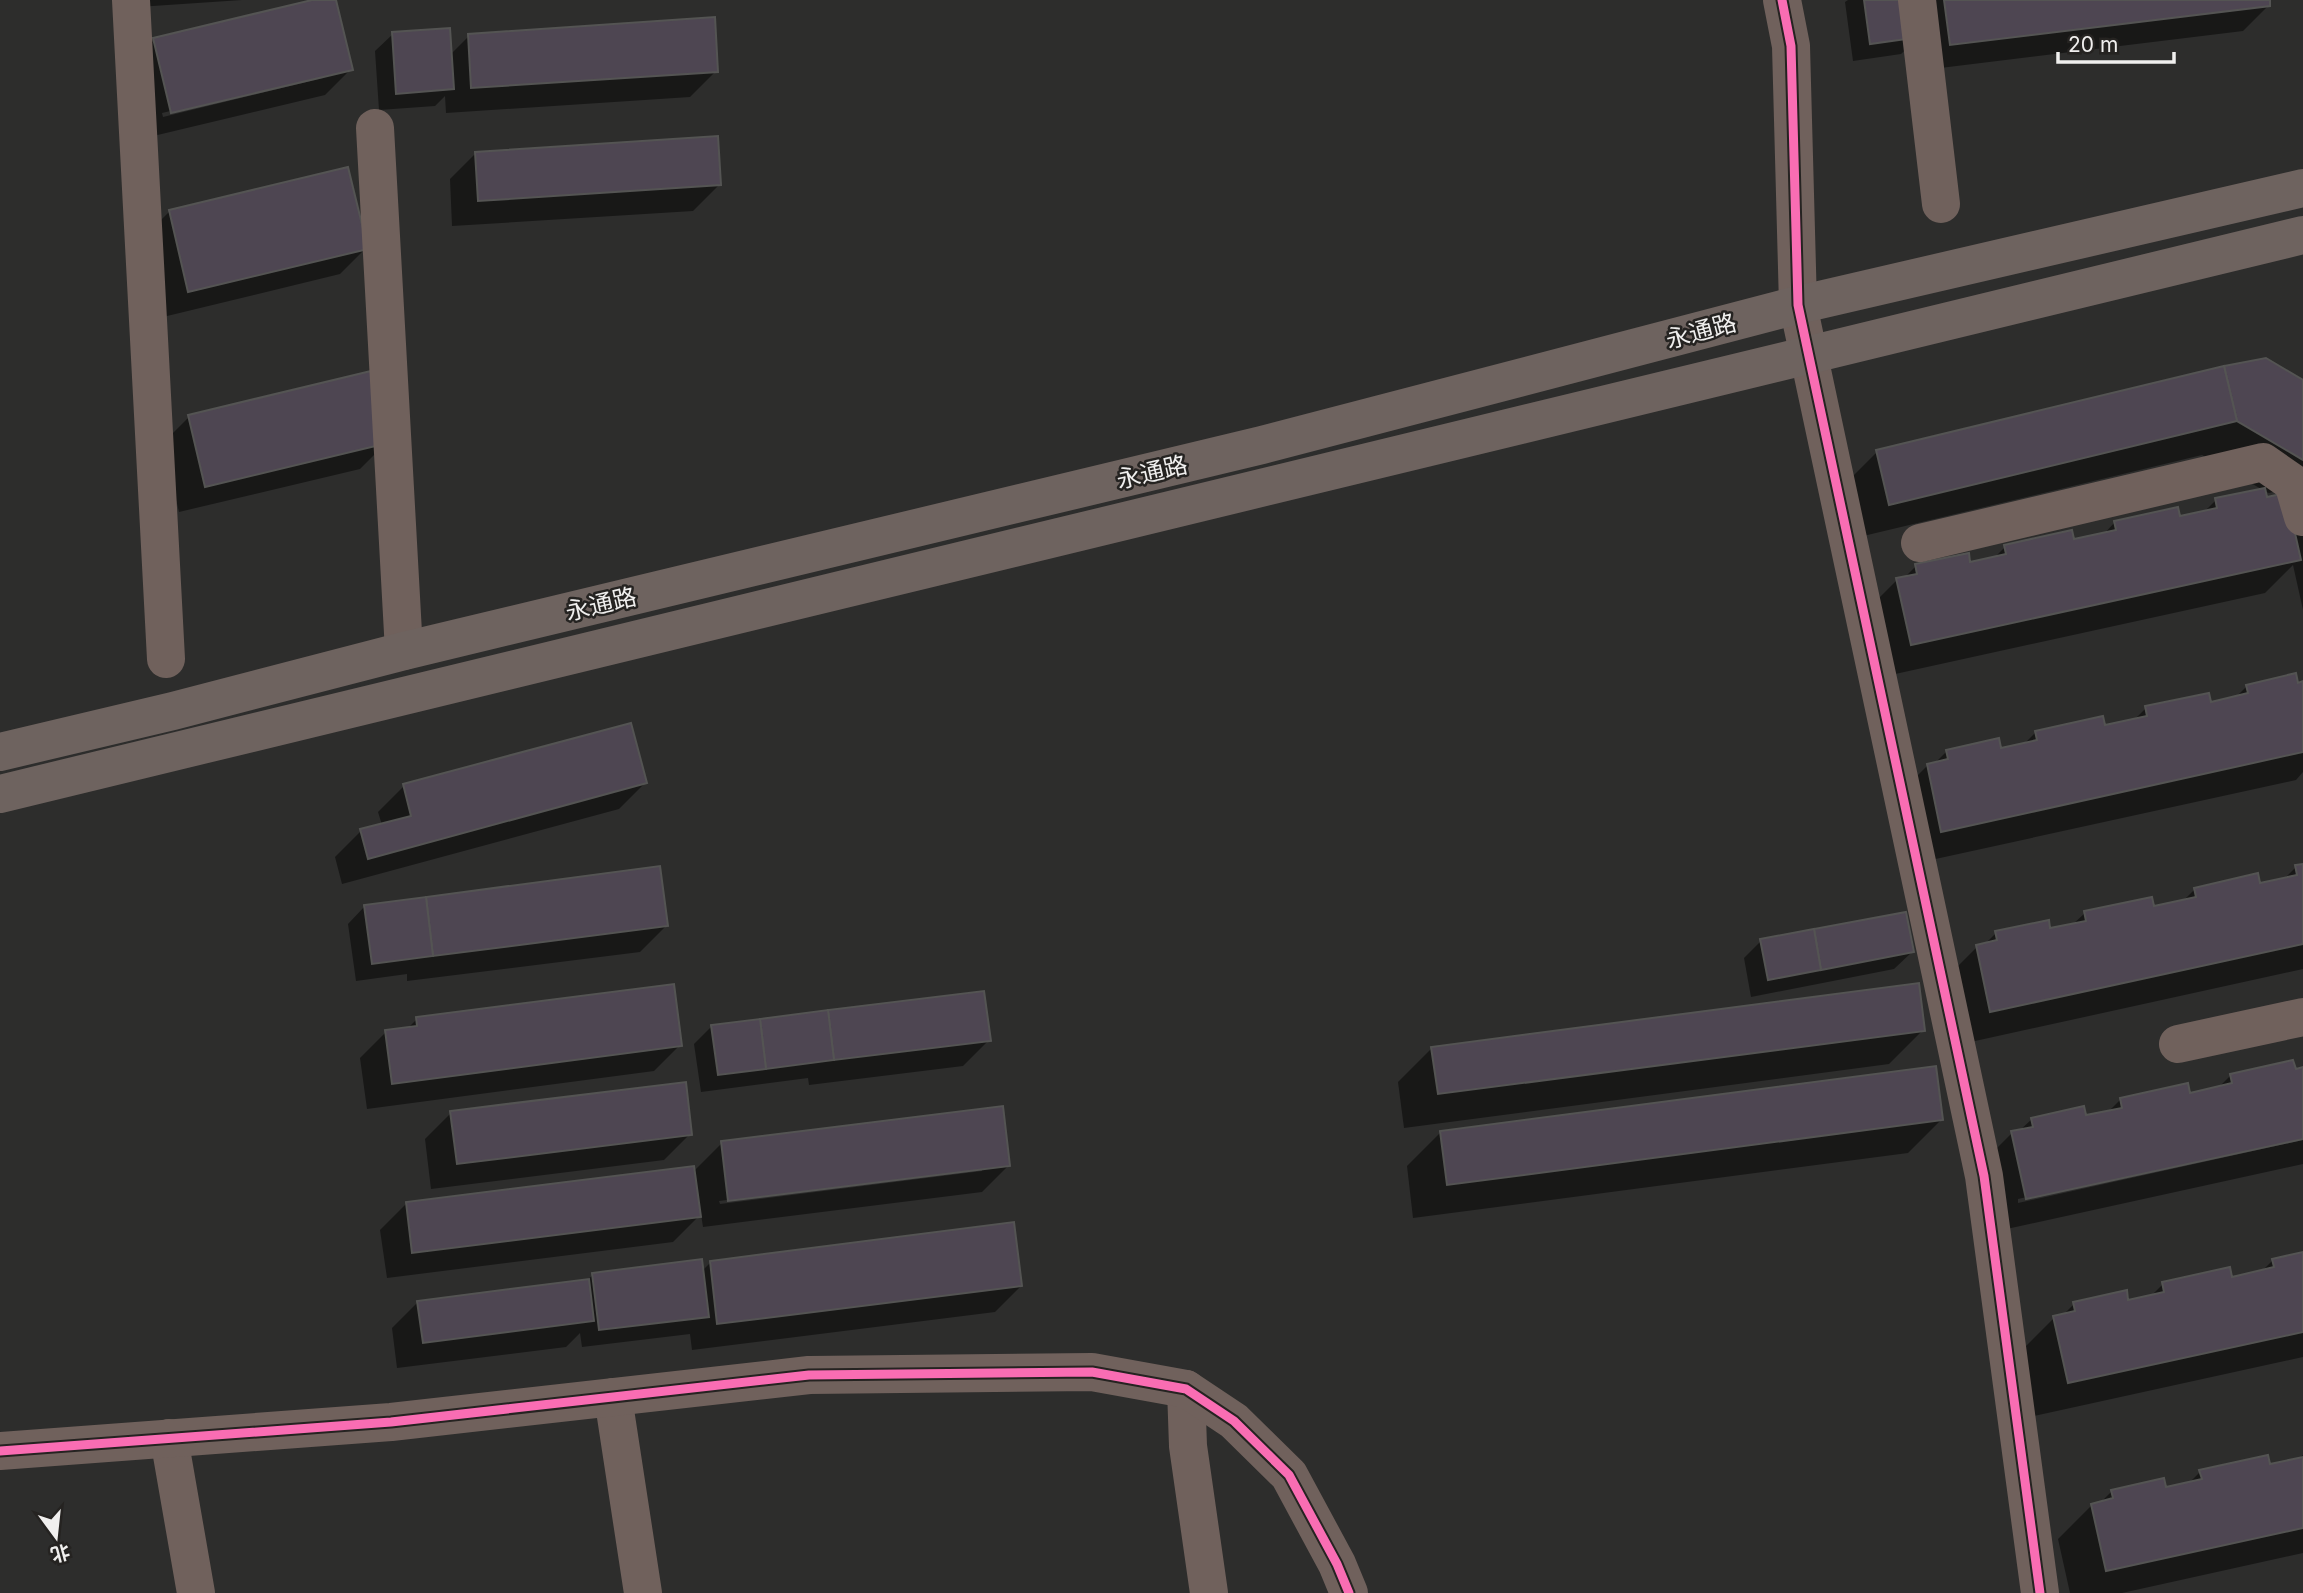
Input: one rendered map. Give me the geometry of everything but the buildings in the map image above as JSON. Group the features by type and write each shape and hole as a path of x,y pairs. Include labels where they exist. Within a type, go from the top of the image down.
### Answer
{"main road":[{"name":"永通路","path":"0,751 1262,445 1798,306 2303,188"},
{"name":"永通路","path":"0,794 2303,234"}],"street":[{"path":"131,0 166,659"},
{"path":"1782,0 1791,46 1798,306 1984,1176 2040,1593"},
{"path":"1917,0 1941,204"},
{"path":"375,128 404,651"},
{"path":"1920,543 2263,462 2293,483 2303,517"},
{"path":"2178,1044 2303,1017"},
{"path":"0,1451 391,1422 809,1375 1092,1372 1186,1389 1234,1421 1289,1475 1337,1564 1349,1593"},
{"path":"1186,1389 1188,1446 1209,1593"},
{"path":"613,1397 643,1593"},
{"path":"169,1438 196,1593"}],"cycle path":[{"path":"1782,0 1791,46 1798,305 1984,1176 2040,1593"},
{"path":"0,1451 391,1422 809,1375 1092,1372 1186,1389 1234,1421 1289,1475 1337,1564 1349,1593"}]}
